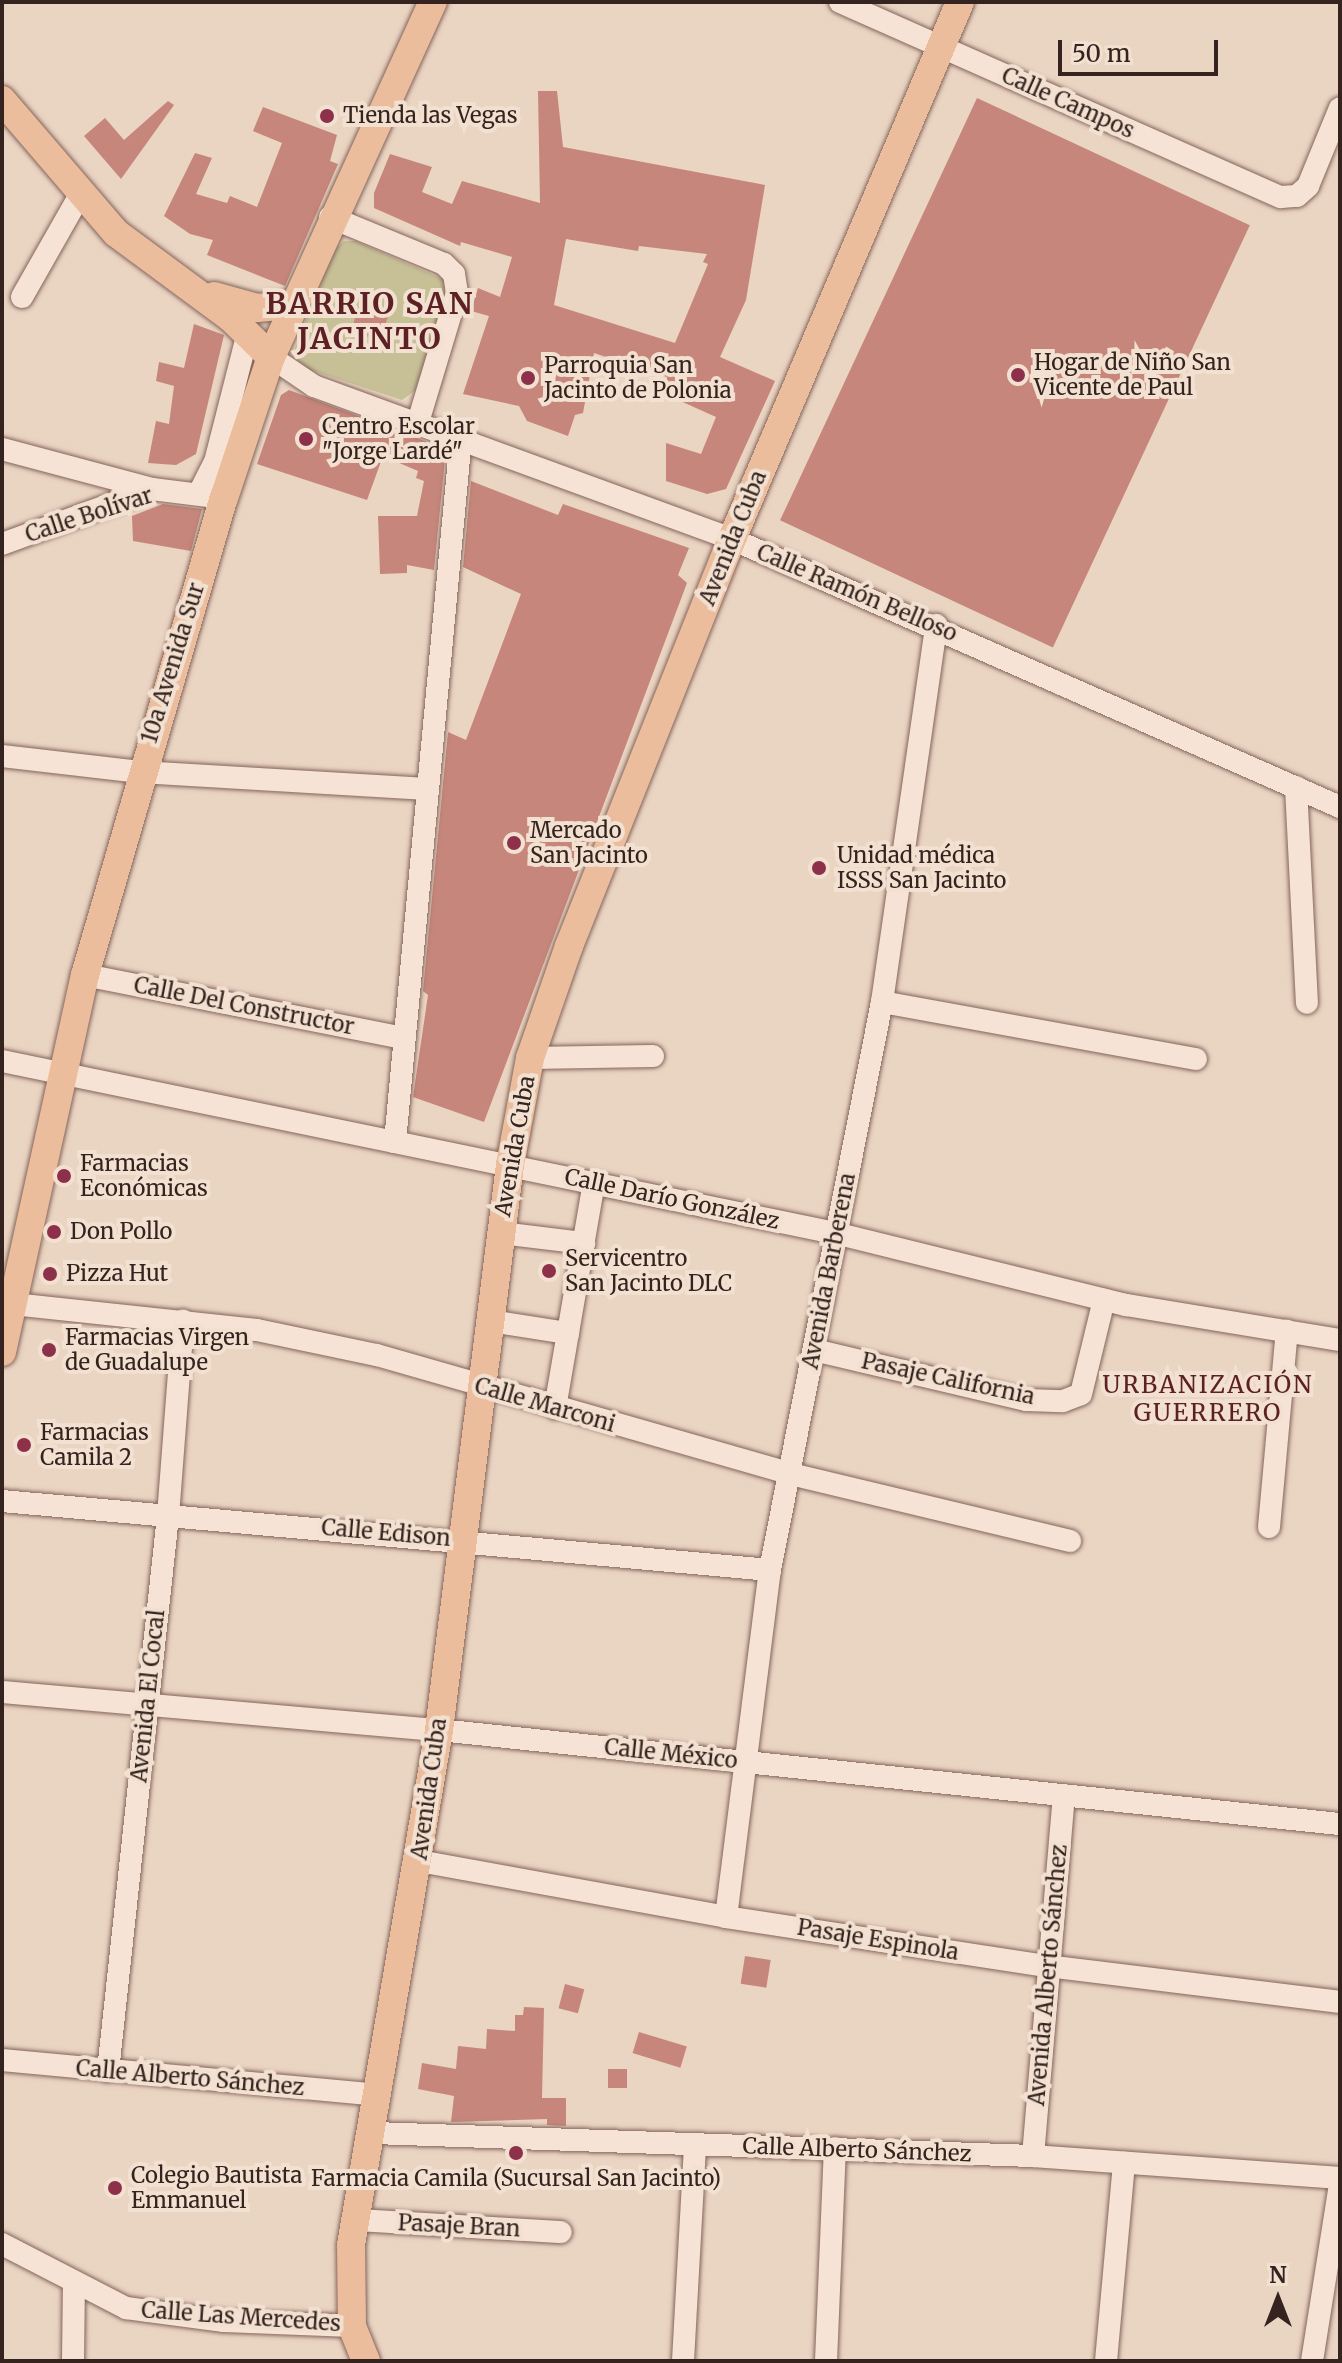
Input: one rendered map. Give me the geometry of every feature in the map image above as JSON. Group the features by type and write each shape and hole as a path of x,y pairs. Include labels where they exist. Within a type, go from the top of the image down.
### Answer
{"main road":[{"name":"10a Avenida Sur","path":"2,1352 85,975 211,496 330,217 433,2"},
{"name":"Avenida Cuba","path":"366,2361 352,2326 348,2277 439,1730 510,1165 530,1058 569,946 732,539 960,2"},
{"name":"Calle Ramón Belloso","path":"2,100 116,233 248,333 271,357"},
{"path":"183,284 238,305 293,305"}],"street":[{"name":"Calle Campos","path":"840,2 1281,197 1297,196 1308,186 1340,108"},
{"path":"22,297 81,193"},
{"path":"330,217 444,264 454,274 457,293 418,422"},
{"name":"10a Avenida Sur","path":"211,496 215,462 248,333"},
{"name":"Calle Ramón Belloso","path":"271,357 314,386 461,437 732,539 936,625 1340,807"},
{"path":"395,1142 402,1038 461,437"},
{"path":"2,449 152,489"},
{"name":"Calle Bolívar","path":"2,544 152,489 211,496"},
{"name":"Avenida Barberena","path":"726,1917 770,1570 882,1002 936,625"},
{"path":"2,756 140,772 427,789"},
{"path":"1296,787 1307,1003"},
{"name":"Calle Del Constructor","path":"85,975 402,1038"},
{"path":"882,1002 1196,1059"},
{"path":"530,1058 653,1056"},
{"name":"Calle Darío González","path":"2,1061 835,1233 1104,1300 1340,1340"},
{"path":"555,1408 594,1183"},
{"path":"501,1233 584,1243"},
{"name":"Pasaje California","path":"814,1350 1026,1400 1063,1401 1081,1394 1104,1300"},
{"name":"Calle Marconi","path":"13,1304 257,1330 377,1355 791,1474 1070,1541"},
{"name":"Avenida El Cocal","path":"108,2071 168,1516 183,1321"},
{"path":"491,1321 568,1333"},
{"path":"1269,1527 1287,1331"},
{"name":"Calle Edison","path":"2,1501 462,1539 770,1570"},
{"name":"Calle México","path":"2,1692 439,1730 1340,1824"},
{"name":"Avenida Alberto Sánchez","path":"1033,2156 1064,1795"},
{"name":"Pasaje Espinola","path":"419,1861 726,1917 1047,1966 1340,2002"},
{"name":"Calle Alberto Sánchez","path":"2,2060 379,2095"},
{"name":"Calle Alberto Sánchez","path":"374,2133 1033,2156 1340,2178"},
{"path":"683,2361 695,2146"},
{"path":"826,2361 835,2148"},
{"path":"1106,2361 1124,2163"},
{"path":"1312,2361 1340,2184"},
{"name":"Pasaje Bran","path":"356,2220 561,2232"},
{"name":"Calle Las Mercedes","path":"2,2244 74,2284 126,2308 224,2321 352,2326"},
{"path":"73,2361 74,2284"}],"shaded area":[{"path":"344,241 355,241 445,280 446,293 416,390 402,400 304,368 292,356 334,250"}],"building":[{"path":"538,91 557,91 563,147 765,185 746,300 720,357 775,381 726,489 707,494 666,481 666,443 701,454 716,417 667,395 667,377 594,353 583,413 575,415 568,436 527,421 519,406 463,394 489,316 471,311 478,288 500,297 512,257 461,242 460,246 374,208 374,193 390,154 432,167 422,192 452,204 462,181 540,203","holes":["566,239 638,251 639,246 707,254 703,262 708,264 675,343 554,305"]},
{"name":"Hogar de Niño San Vicente de Paul","path":"977,98 1250,225 1053,648 780,520"},
{"path":"168,101 174,105 121,179 84,136 105,118 124,140"},
{"path":"263,107 337,135 330,161 338,164 285,286 207,255 213,240 190,234 164,216 195,153 212,158 196,194 227,203 230,196 257,207 282,143 253,131"},
{"path":"376,303 388,316 383,333 366,337 353,325 358,307"},
{"path":"194,324 224,335 196,454 176,465 148,463 156,421 169,424 174,386 156,381 159,362 184,368"},
{"path":"289,390 446,449 434,570 407,565 407,573 380,574 378,516 417,516 424,481 416,478 418,471 383,456 367,500 257,464 281,395"},
{"name":"Mercado San Jacinto","path":"471,481 558,515 563,504 689,548 678,575 687,583 484,1122 413,1097 428,995 423,991 448,732 466,740 521,594 463,567"},
{"path":"163,504 202,509 191,551 133,541 132,516"},
{"path":"745,1956 771,1960 766,1988 741,1984"},
{"path":"565,1984 584,1989 578,2013 559,2008"},
{"path":"524,2007 544,2008 542,2098 566,2098 566,2126 547,2125 547,2119 451,2122 454,2096 418,2089 422,2063 456,2069 458,2046 486,2049 487,2029 515,2031 515,2015 523,2015"},
{"path":"639,2032 687,2047 680,2068 633,2053"},
{"path":"608,2069 627,2069 627,2088 608,2088"}],"place":[{"name":"Tienda las Vegas","path":"327,116"},
{"name":"Hogar de Niño San Vicente de Paul","path":"1018,375"},
{"name":"Parroquia San Jacinto de Polonia","path":"528,378"},
{"name":"Centro Escolar \"Jorge Lardé\"","path":"306,439"},
{"name":"Mercado San Jacinto","path":"514,843"},
{"name":"Unidad médica ISSS San Jacinto","path":"819,868"},
{"name":"Farmacias Económicas","path":"64,1176"},
{"name":"Don Pollo","path":"54,1232"},
{"name":"Servicentro San Jacinto DLC","path":"549,1271"},
{"name":"Pizza Hut","path":"50,1274"},
{"name":"Farmacias Virgen de Guadalupe","path":"49,1350"},
{"name":"Farmacias Camila 2","path":"24,1445"},
{"name":"Farmacia Camila (Sucursal San Jacinto)","path":"516,2153"},
{"name":"Colegio Bautista Emmanuel","path":"115,2188"}],"district":[{"name":"BARRIO SAN JACINTO","path":"370,320"},
{"name":"URBANIZACIÓN GUERRERO","path":"1208,1399"}]}
